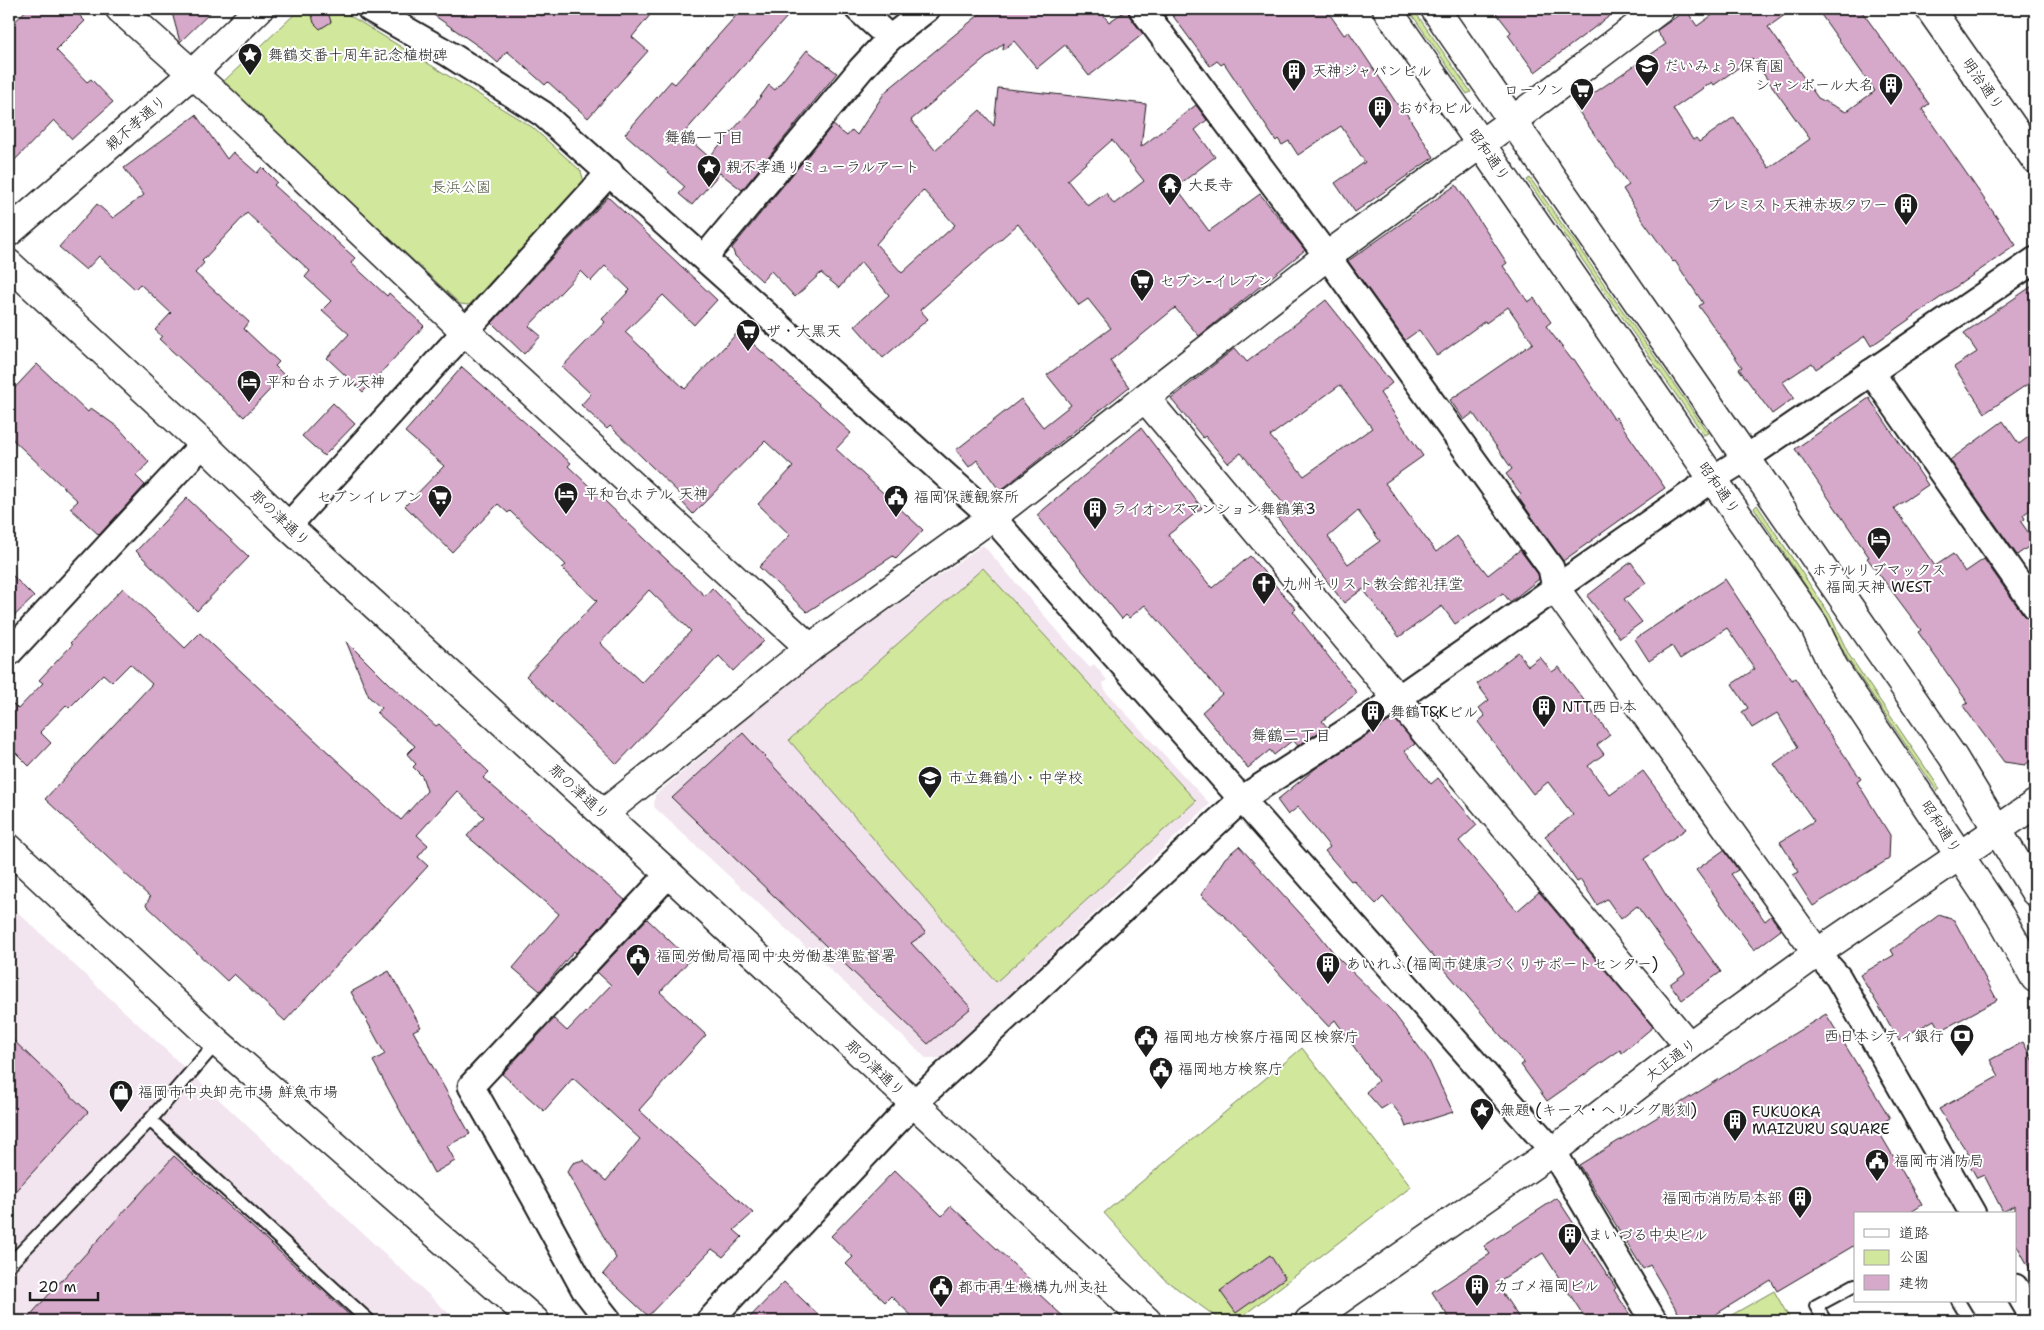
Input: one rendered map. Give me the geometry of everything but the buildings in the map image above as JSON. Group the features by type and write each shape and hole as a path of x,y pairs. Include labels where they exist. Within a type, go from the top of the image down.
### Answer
{"street":[{"path":"120,9 192,74 466,332 810,648"},
{"name":"親不孝通り","path":"9,232 192,74 259,9"},
{"path":"370,9 450,54 543,114 705,257 992,517 1243,798 1553,1151 1654,1321"},
{"path":"858,9 890,38"},
{"path":"705,257 861,69 890,38 927,9"},
{"path":"1142,9 1327,256 1551,568 1555,588 1817,953 1838,977 1972,1212"},
{"name":"昭和通り","path":"1387,9 1814,626 1833,666 2000,916 2035,978"},
{"path":"1435,9 1954,757 2035,892"},
{"path":"603,814 810,648 992,517 1327,256 1481,144 1660,9"},
{"name":"明治通り","path":"1930,9 2035,158"},
{"path":"288,526 610,172"},
{"path":"709,1321 913,1104 1243,798 1397,699 1712,479 1746,458 2035,260"},
{"name":"那の津通り","path":"9,264 203,444 288,526 669,874 1147,1321"},
{"path":"1871,372 2035,606"},
{"path":"1145,398 1690,1046"},
{"path":"9,653 203,444"},
{"name":"大正通り","path":"1309,1321 1553,1151 1690,1046 1817,953 2035,804"},
{"path":"9,848 217,1042 536,1321"},
{"path":"609,1321 584,1289 471,1086 669,874"},
{"path":"2016,1289 2035,1321"}],"lane":[{"path":"9,1265 150,1120 217,1042"},
{"path":"150,1120 369,1321"},
{"path":"1825,1321 1816,1306 1854,1286"},
{"path":"1959,1302 1970,1321"}],"shaded area":[{"name":"市立舞鶴小・中学校","path":"983,545 1090,668 1094,664 1107,680 1103,683 1105,691 1210,804 942,1058 927,1059 654,807 655,795 802,672"},
{"name":"福岡市中央卸売市場 鮮魚市場","path":"9,904 457,1321 9,1321"}],"green space":[{"name":"長浜公園","path":"300,9 339,9 532,127 581,171 584,182 469,305 460,304 223,82"},
{"path":"1408,9 1413,9 1471,92 1467,94"},
{"path":"1530,178 1708,433 1704,435 1527,180"},
{"path":"1757,505 1830,615 1849,655 1940,789 1937,791 1847,658 1827,618 1754,508"},
{"path":"983,568 1196,801 996,982 789,740"},
{"path":"1302,1048 1411,1187 1240,1318 1216,1317 1164,1279 1104,1213"},
{"path":"1774,1291 1791,1321 1721,1321"}],"place":[{"name":"舞鶴交番十周年記念植樹碑","path":"250,76"},
{"name":"だいみょう保育園","path":"1647,87"},
{"name":"天神ジャパンビル","path":"1294,92"},
{"name":"シャンボール大名","path":"1891,106"},
{"name":"ローソン","path":"1582,111"},
{"name":"おがわビル","path":"1380,129"},
{"name":"親不孝通りミューラルアート","path":"709,188"},
{"name":"大長寺","path":"1170,206"},
{"name":"プレミスト天神赤坂タワー","path":"1906,226"},
{"name":"セブン-イレブン","path":"1142,302"},
{"name":"ザ・大黒天","path":"748,352"},
{"name":"平和台ホテル天神","path":"249,403"},
{"name":"平和台ホテル 天神","path":"566,515"},
{"name":"セブンイレブン","path":"440,518"},
{"name":"福岡保護観察所","path":"896,518"},
{"name":"ライオンズマンション舞鶴第3","path":"1095,530"},
{"name":"ホテルリブマックス 福岡天神 WEST","path":"1879,560"},
{"name":"九州キリスト教会館礼拝堂","path":"1264,605"},
{"name":"NTT西日本","path":"1544,728"},
{"name":"舞鶴T&Kビル","path":"1373,733"},
{"name":"市立舞鶴小・中学校","path":"930,799"},
{"name":"福岡労働局福岡中央労働基準監督署","path":"638,977"},
{"name":"あいれふ(福岡市健康づくりサポートセンター)","path":"1328,985"},
{"name":"西日本シティ銀行","path":"1962,1057"},
{"name":"福岡地方検察庁福岡区検察庁","path":"1146,1058"},
{"name":"福岡地方検察庁","path":"1161,1090"},
{"name":"福岡市中央卸売市場 鮮魚市場","path":"121,1113"},
{"name":"無題 (キース・ヘリング彫刻)","path":"1482,1131"},
{"name":"FUKUOKA MAIZURU SQUARE","path":"1735,1142"},
{"name":"福岡市消防局","path":"1877,1182"},
{"name":"福岡市消防局本部","path":"1800,1219"},
{"name":"まいづる中央ビル","path":"1570,1256"},
{"name":"カゴメ福岡ビル","path":"1477,1307"},
{"name":"都市再生機構九州支社","path":"941,1308"}],"district":[{"name":"舞鶴一丁目","path":"704,137"},
{"name":"舞鶴二丁目","path":"1291,735"}]}
